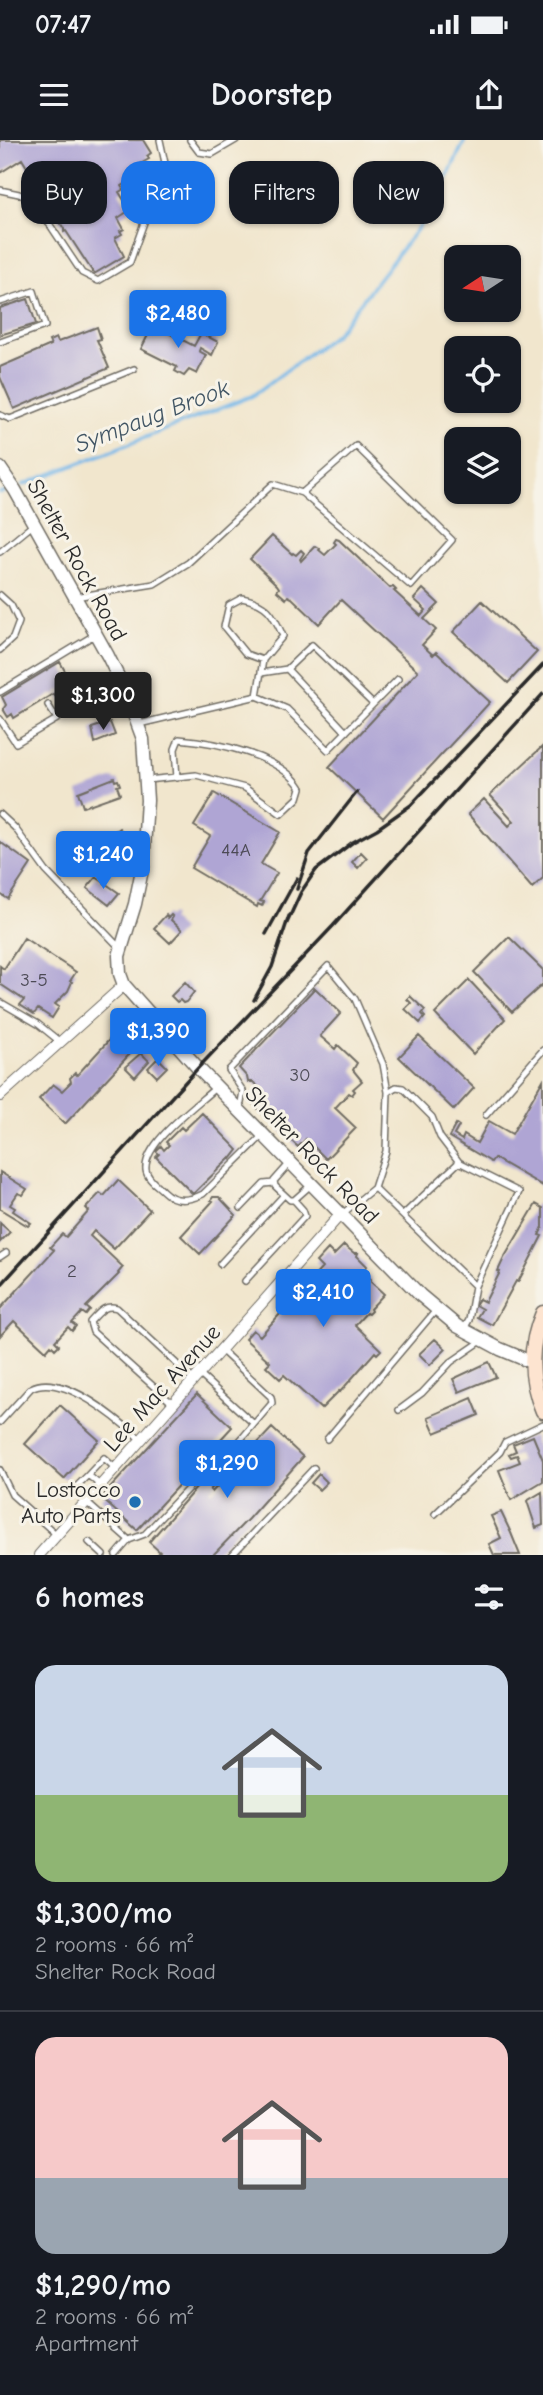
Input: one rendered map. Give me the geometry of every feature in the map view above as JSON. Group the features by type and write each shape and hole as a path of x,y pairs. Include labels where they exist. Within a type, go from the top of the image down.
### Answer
{"main road":[{"path":"543,1313 536,1330 531,1362 543,1411"}],"street":[{"name":"Shelter Rock Road","path":"0,468 96,634 126,693 143,739 147,780 143,864 135,905 120,948 118,964 124,985 216,1087 419,1295 464,1329 531,1362"},
{"path":"2,1091 124,985"},
{"name":"Lee Mac Avenue","path":"39,1555 340,1215"}],"lane":[{"path":"0,190 34,201 82,273 98,281 130,262 164,163 160,140"},
{"path":"190,140 199,152 212,154 236,140"},
{"path":"0,302 34,291 45,326 0,342"},
{"path":"0,415 10,419 134,369"},
{"path":"75,597 153,584 188,563 273,484 302,493 411,586 452,540 356,446 302,493"},
{"path":"0,552 34,524"},
{"path":"0,595 11,605 19,622 13,638 0,650"},
{"path":"257,696 263,660 283,636 274,614 256,601 242,597 229,605 224,626 246,654 263,660"},
{"path":"0,692 96,634"},
{"path":"261,673 287,669 312,645 373,704"},
{"path":"287,669 346,732"},
{"path":"139,724 257,696 287,709 328,750 398,679"},
{"path":"0,719 16,743 57,719 48,705"},
{"path":"147,780 177,778 196,775 244,788 281,814 298,798 301,788 295,778 257,755 208,741 179,739 175,749 177,778"},
{"path":"0,814 15,828 46,871 120,948"},
{"path":"237,1108 241,1103 243,1091 229,1070 328,966 355,999 383,1064 388,1092 386,1152 374,1188 340,1215"},
{"path":"0,1002 38,1024 60,1041"},
{"path":"486,1115 543,1050"},
{"path":"216,1087 149,1152 146,1170 150,1178 168,1196 180,1200 193,1199 203,1194 263,1135"},
{"path":"388,1092 396,1087 403,1088 432,1117 440,1138 459,1162 519,1192 475,1286 469,1320 464,1329"},
{"path":"403,1215 459,1162"},
{"path":"241,1208 264,1184 274,1183 290,1163"},
{"path":"274,1183 290,1200 295,1200 311,1185"},
{"path":"374,1188 475,1286"},
{"path":"220,1264 284,1195"},
{"path":"245,1281 305,1216 295,1200"},
{"path":"173,1404 93,1332 90,1322 104,1307 117,1308 254,1424"},
{"path":"327,1439 437,1309"},
{"path":"399,1410 422,1393 451,1362 483,1340"},
{"path":"116,1555 129,1540 145,1534 213,1462 225,1458 273,1400 221,1350"},
{"path":"0,1422 32,1388 38,1384 50,1383 75,1391 141,1440"},
{"path":"435,1514 500,1452 505,1442 543,1424"},
{"path":"78,1486 104,1458 116,1469"},
{"path":"232,1555 314,1468"},
{"path":"0,1470 12,1494 57,1535"},
{"path":"88,1475 101,1486"},
{"path":"86,1502 129,1540"},
{"path":"89,1542 103,1555"}],"building":[{"path":"0,140 143,140 151,153 146,161 121,161 121,216 118,218 124,229 120,231 122,234 115,238 124,256 94,274 61,224 107,224 107,161 22,159 0,173"},
{"path":"28,299 36,324 0,335 0,308"},
{"path":"153,325 194,346 201,333 218,342 212,355 200,348 199,351 206,355 197,374 189,370 184,376 175,371 177,367 141,349"},
{"path":"97,327 101,339 97,340 109,368 14,409 0,377 0,367 51,345 49,341 56,338 58,342"},
{"path":"272,536 292,554 296,555 301,550 304,553 301,561 315,546 325,555 336,544 336,539 339,540 390,588 393,587 421,616 426,610 414,599 423,589 439,604 424,619 436,630 422,645 433,655 436,652 490,702 383,818 329,767 418,671 341,600 319,624 292,598 288,596 286,599 277,591 277,585 250,559"},
{"path":"482,601 537,652 508,683 453,632"},
{"path":"60,662 70,680 75,678 83,695 64,704 59,695 63,693 61,690 14,718 12,714 8,717 3,709 6,705 2,697"},
{"path":"110,722 115,735 95,743 92,728"},
{"path":"543,746 543,878 532,888 468,814 484,799 509,826 514,821 490,795"},
{"path":"114,778 120,785 117,786 120,794 83,807 78,792"},
{"path":"214,793 280,832 261,864 277,873 260,901 264,902 262,906 258,904 257,907 191,868 210,836 194,826"},
{"path":"119,828 127,837 118,844 110,835"},
{"path":"0,842 31,864 8,899 0,894"},
{"path":"361,852 367,858 358,868 352,862"},
{"path":"96,877 119,893 109,905 87,888"},
{"path":"166,915 168,918 171,915 171,920 182,930 170,943 154,928"},
{"path":"509,937 543,970 543,984 512,1012 474,972"},
{"path":"24,938 76,972 68,991 55,1004 59,1007 52,1018 38,1009 34,1014 20,1005 24,1000 0,984 0,966 4,969"},
{"path":"469,980 505,1019 473,1054 435,1014"},
{"path":"185,982 194,992 186,1002 177,1002 171,996"},
{"path":"315,988 341,1013 320,1036 335,1049 338,1045 357,1063 353,1070 362,1081 353,1089 355,1091 352,1095 349,1093 335,1108 356,1128 326,1159 306,1139 298,1147 253,1104 264,1092 253,1082 248,1082 239,1068"},
{"path":"410,996 425,1010 422,1014 425,1017 420,1023 405,1009 411,1003 407,999"},
{"path":"121,1027 139,1044 65,1124 39,1099 53,1084 62,1091 71,1082 70,1078 75,1073 77,1075"},
{"path":"419,1036 474,1088 454,1110 399,1057"},
{"path":"141,1053 149,1061 135,1077 125,1067"},
{"path":"158,1058 167,1067 157,1077 148,1068"},
{"path":"543,1080 543,1186 494,1158 491,1162 449,1137 456,1124 459,1126 454,1135 462,1140 464,1135 477,1143 489,1121 512,1134"},
{"path":"202,1113 238,1150 193,1194 156,1157 159,1154 156,1151 161,1146 164,1150 169,1145 166,1142 181,1127 184,1130"},
{"path":"0,1172 27,1189 23,1195 18,1193 10,1205 15,1208 13,1211 31,1223 28,1226 0,1209"},
{"path":"118,1180 150,1210 114,1249 94,1231 90,1236 123,1267 119,1274 86,1307 90,1310 86,1315 82,1312 72,1323 76,1326 72,1331 68,1327 55,1341 59,1345 55,1349 51,1345 46,1351 14,1321 0,1336 0,1309 54,1250 50,1247 62,1234 66,1237 89,1211 86,1208 100,1193 104,1196"},
{"path":"213,1197 219,1197 236,1215 200,1254 181,1236 213,1201"},
{"path":"536,1204 543,1208 543,1227 539,1235 542,1236 492,1325 477,1317 482,1309 475,1305 479,1299 485,1302 504,1258"},
{"path":"0,1223 10,1232 0,1242"},
{"path":"344,1245 358,1253 357,1256 367,1266 361,1273 371,1279 384,1294 371,1311 355,1325 381,1350 377,1354 375,1352 340,1392 321,1409 284,1375 280,1379 266,1366 270,1362 245,1339 253,1330 260,1336 322,1268 316,1262 328,1249 334,1255"},
{"path":"435,1339 446,1349 430,1365 419,1354"},
{"path":"489,1362 496,1377 459,1392 453,1379"},
{"path":"197,1394 232,1427 137,1530 101,1498"},
{"path":"472,1398 479,1415 435,1433 428,1417"},
{"path":"60,1405 99,1440 64,1479 25,1444"},
{"path":"272,1428 303,1457 248,1519 213,1555 157,1555 160,1552 149,1542 214,1468 223,1475 210,1490 212,1492"},
{"path":"533,1436 543,1460 543,1481 511,1500 499,1470 520,1462 517,1455 511,1457 509,1454 516,1451 513,1444"},
{"path":"319,1474 327,1482 319,1490 311,1483"},
{"path":"542,1492 543,1525 536,1528 527,1501"},
{"path":"501,1512 520,1555 494,1555 489,1544 501,1538 491,1516"}],"waterway":[{"name":"Sympaug Brook","path":"23,485 252,396 336,334 432,210 465,140"},
{"name":"Sympaug Brook","path":"0,493 4,492"}],"railway":[{"path":"286,925 301,892 316,870 353,842 411,805 543,665"},
{"path":"0,1286 543,694"},
{"path":"297,889 309,853 357,792"},
{"path":"266,934 297,878"},
{"path":"254,1000 272,967 289,916"}],"place":[{"name":"Lostocco Auto Parts","path":"135,1502"}]}
